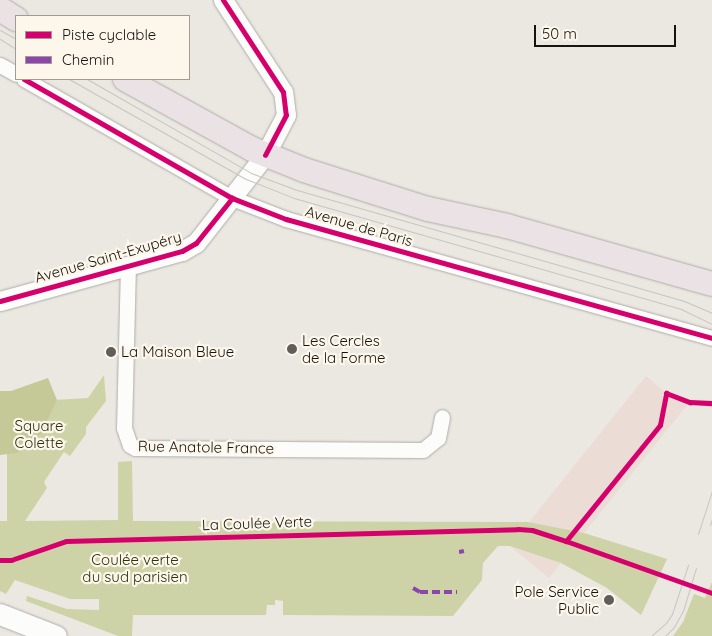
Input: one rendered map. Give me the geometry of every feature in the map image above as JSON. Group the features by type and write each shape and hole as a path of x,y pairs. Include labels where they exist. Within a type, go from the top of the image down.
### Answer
{"main road":[{"path":"0,10 15,18"},
{"path":"127,80 265,155 304,170 428,209 507,226 712,284"},
{"path":"0,614 56,636"}],"street":[{"name":"Avenue Saint-Exupéry","path":"0,301 182,252 196,243 265,155 286,115 283,92 223,0"},
{"path":"0,65 15,73"},
{"name":"Avenue de Paris","path":"26,80 232,198 286,219 712,338"},
{"name":"Rue Anatole France","path":"128,266 124,428 130,445 135,448 423,450 438,438 442,417"}],"shaded area":[{"path":"646,376 666,393 688,404 584,533 667,559 641,615 607,588 561,563 549,578 510,546"}],"green space":[{"name":"Coulée verte du sud parisien","path":"104,375 106,401 86,427 86,434 70,456 64,452 44,482 47,488 25,521 118,520 118,462 132,461 133,521 528,522 584,533 667,559 641,615 607,588 561,563 510,546 498,546 483,563 482,580 453,616 283,615 283,601 275,600 275,605 267,605 266,615 133,615 132,636 118,636 26,601 27,596 67,609 99,610 99,599 70,599 15,580 6,594 0,591 0,521 7,521 7,432 0,399 1,403 88,398"},
{"name":"Square Colette","path":"48,378 57,400 41,434 17,453 0,455 0,391 11,391"},
{"path":"712,582 712,636 673,636 683,622 694,594 705,598"}],"tram line":[{"path":"0,30 15,38"},
{"path":"0,39 15,48"},
{"path":"71,80 246,179 294,198 681,309 712,324"},
{"path":"89,80 251,173 297,190 684,301 712,313"},
{"path":"698,534 712,491"},
{"path":"710,525 712,519"},
{"path":"651,636 666,623 672,614 688,565"},
{"path":"665,636 674,627 683,611 696,568"}],"marked path":[{"path":"459,552 464,551"},
{"path":"413,588 420,592 457,592"}],"cycle path":[{"path":"223,0 283,92 286,115 265,155"},
{"path":"26,80 232,198 286,219 712,338"},
{"path":"0,301 182,251 196,243 232,198"},
{"path":"566,541 660,425 666,393 690,402 712,403"},
{"name":"La Coulée Verte","path":"0,560 11,560 66,541 518,529 532,530 566,541 712,593"}],"place":[{"name":"Les Cercles de la Forme","path":"292,349"},
{"name":"La Maison Bleue","path":"111,352"},
{"name":"Pole Service Public","path":"609,600"}]}
